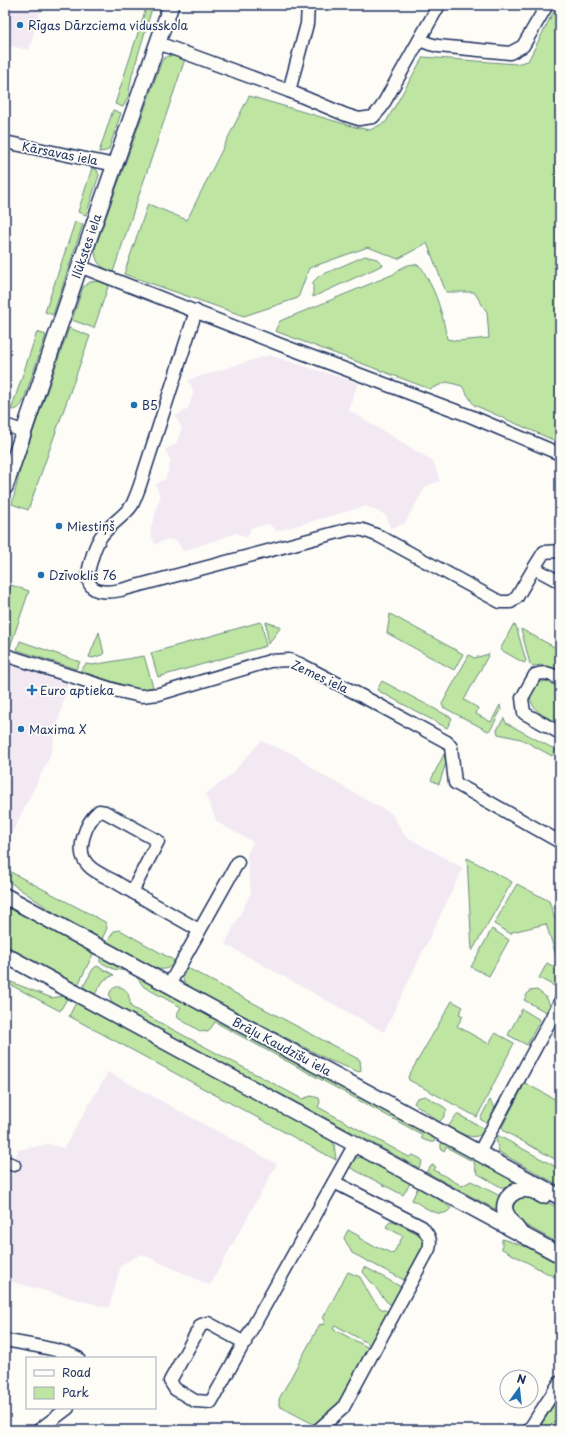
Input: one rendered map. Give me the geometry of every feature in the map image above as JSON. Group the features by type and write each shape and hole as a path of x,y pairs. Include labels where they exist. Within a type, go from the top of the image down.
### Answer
{"street":[{"name":"Ilūkstes iela","path":"5,488 79,266 171,5"},
{"path":"288,91 307,24 308,5"},
{"path":"158,43 359,119 373,117 381,108 439,5"},
{"path":"420,40 438,46 510,53 523,46 547,5"},
{"name":"Kārsavas iela","path":"5,142 115,164"},
{"path":"79,266 470,416 560,454"},
{"path":"196,311 139,488 131,505 100,537 89,569 88,578 91,586 100,592 121,590 350,529 363,530 379,536 500,602 511,602 517,597 544,552 560,551"},
{"path":"5,425 24,431"},
{"path":"534,568 560,582"},
{"name":"Zemes iela","path":"5,655 118,691 141,696 159,694 270,661 289,660 300,664 368,699 447,742 451,747 455,783 560,842"},
{"path":"560,679 548,673 541,672 535,675 522,698 524,713 560,733"},
{"path":"132,892 158,841 105,812 99,811 94,814 82,838 81,850 83,858 88,866 132,892 199,930"},
{"path":"169,985 238,862"},
{"name":"Brāļu Kaudzīšu iela","path":"5,896 560,1197"},
{"path":"5,955 560,1254"},
{"path":"479,1153 555,1025 560,1002"},
{"path":"245,1343 208,1324 201,1324 170,1381 175,1389 195,1401 211,1402 245,1343 355,1144"},
{"path":"318,1430 343,1408 431,1243 430,1238 422,1227 334,1182"},
{"path":"521,1233 511,1222 506,1212 505,1204 508,1197 512,1194 523,1189 529,1190 560,1205"},
{"path":"5,1340 65,1353 75,1357"},
{"path":"529,1430 560,1382"},
{"path":"39,1430 67,1409"}],"shaded area":[{"name":"Rīgas Dārzciema vidusskola","path":"5,5 42,5 29,50 5,45"},
{"path":"269,355 358,383 348,410 433,461 440,481 426,486 404,524 390,528 386,515 366,506 277,531 268,524 251,528 247,538 237,533 183,551 177,541 168,539 155,544 150,532 160,497 156,485 166,478 171,461 165,450 176,444 182,428 175,416 188,409 194,392 188,380"},
{"path":"5,659 69,678 50,756 5,847"},
{"path":"261,741 293,754 324,776 392,814 405,836 463,868 384,1032 225,944 251,893 247,855 253,842 217,822 205,794 229,777"},
{"path":"108,1072 277,1164 210,1285 141,1254 121,1265 109,1308 5,1280 5,1198 18,1150 48,1144 64,1148"},
{"path":"560,1388 560,1430 532,1430"}],"green space":[{"path":"147,5 153,5 132,75 128,97 123,107 115,104"},
{"path":"557,5 560,5 560,443 474,405 462,386 447,382 430,389 275,331 280,321 394,274 404,266 414,264 423,269 434,291 442,315 447,339 458,341 489,338 487,312 474,292 446,292 427,243 398,259 368,247 309,268 298,298 244,316 124,274 148,204 187,220 249,96 370,130 386,122 423,57 516,64 528,61"},
{"path":"168,56 175,56 185,59 113,272 99,264 96,257 95,248 161,63 163,59"},
{"path":"113,110 121,113 109,149 99,152"},
{"path":"92,168 97,170 99,175 86,215 78,212"},
{"path":"75,222 83,224 53,315 45,312"},
{"path":"365,256 377,259 383,265 313,297 313,282 319,276"},
{"path":"99,281 109,284 94,328 72,320 83,287 90,282"},
{"path":"69,328 90,336 28,510 12,504 21,466"},
{"path":"37,332 46,335 23,402 18,408 11,410"},
{"path":"11,585 29,591 10,647 5,645 5,601"},
{"path":"390,614 463,654 454,670 387,633"},
{"path":"260,622 262,623 266,646 158,677 151,653"},
{"path":"266,622 281,627 268,644"},
{"path":"513,625 516,626 526,661 524,663 501,650"},
{"path":"521,629 560,650 560,672 547,666 533,666 530,664"},
{"path":"99,632 104,654 93,658 89,657"},
{"path":"20,641 80,662 76,669 17,650"},
{"path":"489,654 464,700 478,708 476,714 491,722 500,705 501,710 491,729 488,731 443,707 442,704 469,655 474,658"},
{"path":"144,656 153,687 139,690 80,671 86,664 92,665"},
{"path":"382,681 452,718 447,728 377,690"},
{"path":"546,681 560,688 560,724 536,710 531,700 530,694 537,683"},
{"path":"504,718 506,723 556,750 552,756 521,739 498,734 497,730"},
{"path":"444,754 446,763 439,784 431,780"},
{"path":"467,858 512,882 472,951"},
{"path":"5,869 105,922 107,928 102,939 71,924 5,879"},
{"path":"517,884 549,901 560,934 560,961 558,961 546,924 512,932 511,934 494,924"},
{"path":"5,905 94,952 78,985 5,946"},
{"path":"492,929 509,940 489,976 471,967"},
{"path":"120,930 175,961 166,969 154,968 107,942 114,931"},
{"path":"100,956 436,1136 434,1142 422,1139 421,1134 215,1022 208,1032 200,1031 178,1018 177,1014 181,1007 144,987 135,975 126,971 114,969 100,962"},
{"path":"547,963 560,970 558,988 539,978"},
{"path":"97,966 114,975 104,980 95,994 83,987 93,969"},
{"path":"184,966 360,1060 361,1070 359,1072 331,1061 186,986 182,976"},
{"path":"11,982 52,998 69,995 60,1011 9,984"},
{"path":"116,987 124,988 128,993 131,1007 302,1099 311,1096 319,1098 320,1102 318,1107 409,1157 413,1155 421,1159 422,1162 419,1168 113,1004 110,999 110,992"},
{"path":"537,990 546,997 550,1005 546,1012 524,1000 529,991"},
{"path":"78,999 328,1137 334,1144 336,1160 69,1016"},
{"path":"452,1001 463,1007 459,1014 463,1016 457,1026 489,1044 495,1033 514,1043 477,1117 409,1080 408,1077"},
{"path":"522,1009 540,1020 527,1045 508,1035"},
{"path":"525,1083 560,1102 560,1162 504,1131 502,1127"},
{"path":"425,1096 447,1110 439,1122 414,1103 417,1098"},
{"path":"490,1100 496,1110 488,1124 480,1119"},
{"path":"457,1114 485,1129 478,1136 473,1137 448,1127"},
{"path":"497,1135 560,1169 560,1186 499,1152 496,1139"},
{"path":"443,1140 522,1182 508,1188 501,1187 478,1174 474,1162 446,1147 444,1151 441,1149"},
{"path":"364,1157 411,1182 403,1195 347,1166 355,1158"},
{"path":"433,1165 436,1167 434,1170 462,1186 471,1181 500,1196 498,1208 495,1209 426,1172"},
{"path":"419,1185 451,1208 447,1212 437,1213 412,1200"},
{"path":"519,1198 539,1198 560,1209 560,1244 518,1221 512,1212 513,1207"},
{"path":"390,1221 393,1221 420,1235 423,1241 424,1246 406,1281 352,1253 344,1238 348,1230 375,1247 376,1246 393,1254 403,1236 386,1227"},
{"path":"502,1239 533,1249 560,1265 560,1280 502,1249"},
{"path":"365,1267 403,1288 393,1306 387,1302 363,1272"},
{"path":"348,1272 360,1277 371,1297 380,1308 389,1312 371,1345 335,1325 333,1329 369,1348 340,1403 315,1425 279,1406 279,1399 320,1324 323,1325 325,1320 323,1318"},
{"path":"560,1395 560,1413 551,1430 538,1430"}],"place":[{"name":"Rīgas Dārzciema vidusskola","path":"20,25"},
{"name":"B5","path":"134,405"},
{"name":"Miestiņš","path":"59,526"},
{"name":"Dzīvoklis 76","path":"41,575"},
{"name":"Euro aptieka","path":"32,690"},
{"name":"Maxima X","path":"21,729"}]}
